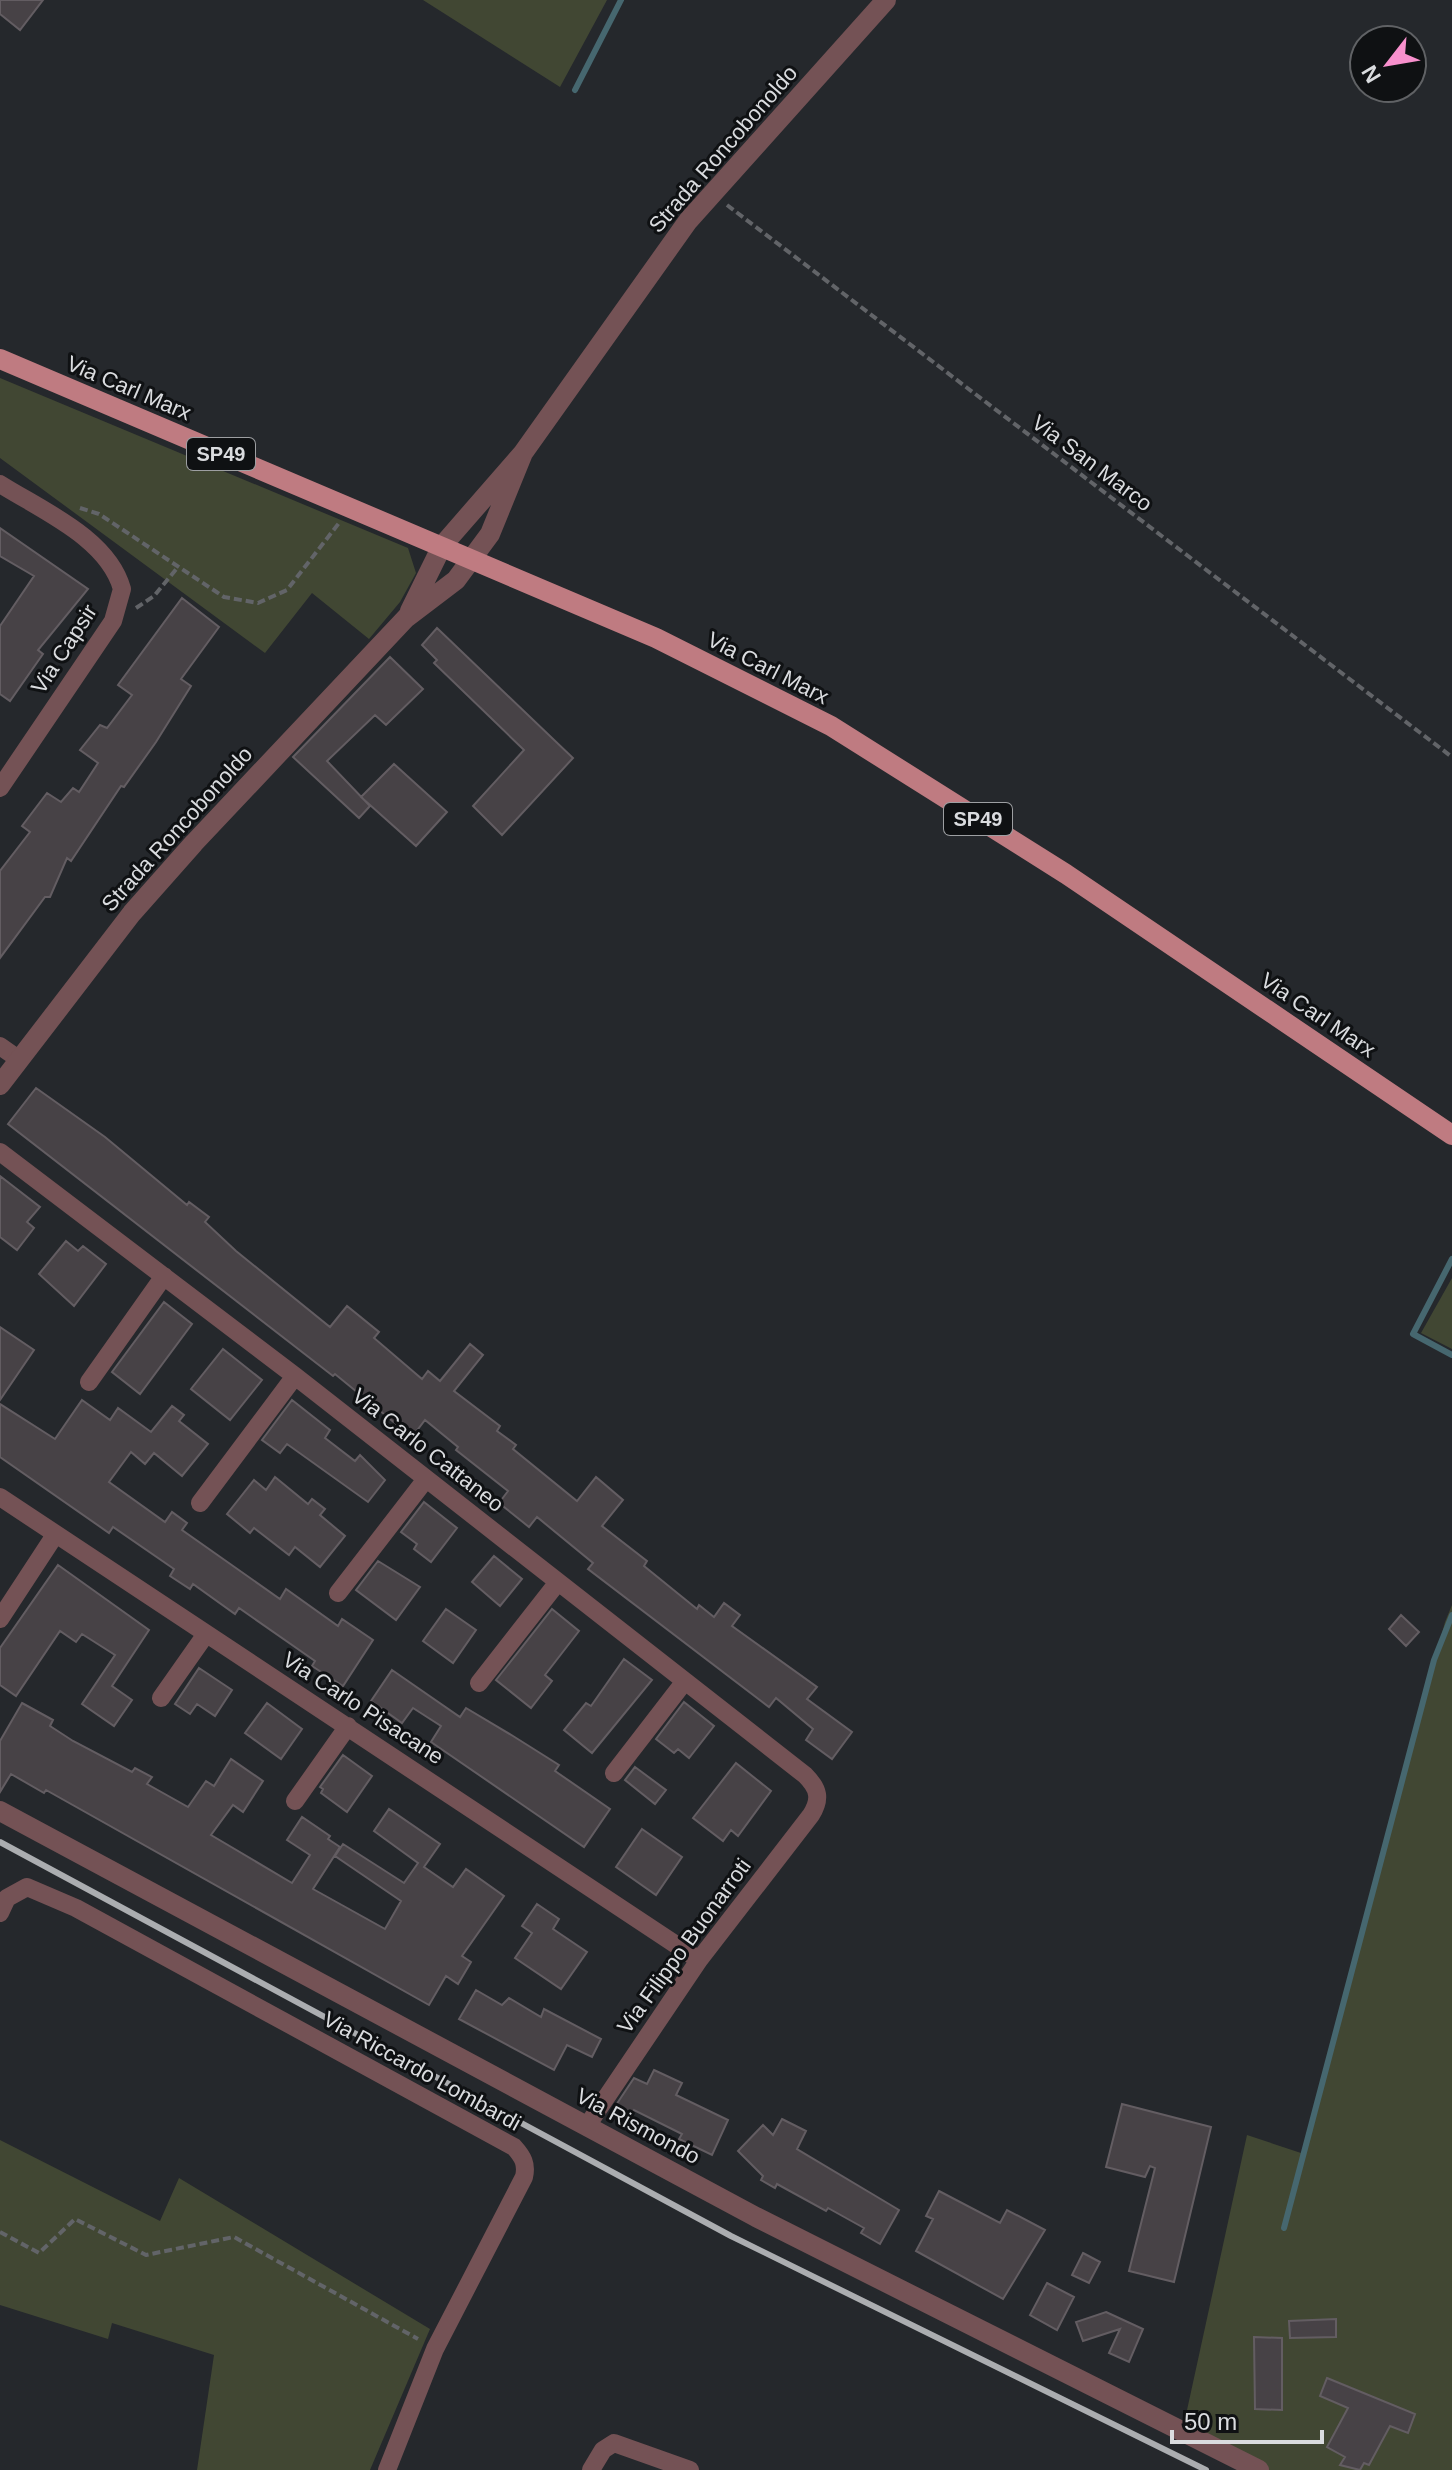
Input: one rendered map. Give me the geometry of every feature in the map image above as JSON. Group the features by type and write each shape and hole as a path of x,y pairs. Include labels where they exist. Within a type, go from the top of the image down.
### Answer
{"main road":[{"name":"Via Carl Marx","path":"0,359 656,638 831,726 1066,874 1452,1135"}],"street":[{"name":"Strada Roncobonoldo","path":"406,618 442,546 523,453 688,221 886,0"},
{"name":"Strada Roncobonoldo","path":"0,1085 17,1058 132,913 406,618 456,580 490,534 523,453"},
{"name":"Via Capsir","path":"0,484 59,521 102,555 119,579 122,589 113,621 0,788"},
{"path":"0,1046 17,1058"},
{"name":"Via Carlo Cattaneo","path":"0,1152 295,1376 805,1775 818,1793"},
{"path":"89,1382 164,1276"},
{"path":"200,1503 295,1376"},
{"path":"338,1593 426,1479"},
{"name":"Via Carlo Pisacane","path":"0,1497 699,1960"},
{"path":"0,1619 55,1535"},
{"path":"479,1683 558,1582"},
{"path":"161,1698 206,1634"},
{"path":"614,1773 685,1681"},
{"path":"295,1801 348,1726"},
{"name":"Via Filippo Buonarroti","path":"587,2126 699,1960 811,1815 818,1793"},
{"name":"Via Rismondo","path":"0,1811 756,2217 1259,2470"},
{"name":"Via Riccardo Lombardi","path":"0,1913 7,1898 27,1887 54,1898 514,2147 526,2167 524,2177 435,2349 387,2470"},
{"path":"591,2470 603,2450 614,2443 639,2449 690,2470"}],"path":[{"name":"Via San Marco","path":"713,194 1452,757"},
{"path":"59,521 72,508 89,509 224,597 258,603 287,590 338,522 350,527"},
{"path":"118,609 145,603 178,567"},
{"path":"0,2232 39,2253 75,2219 146,2255 234,2237 435,2349"}],"green space":[{"path":"423,0 607,0 560,87"},
{"path":"0,378 408,548 416,573 400,602 369,639 312,593 265,653 0,458"},
{"path":"1452,1278 1452,1349 1421,1333"},
{"path":"1452,1605 1452,2470 1261,2470 1182,2433 1247,2135 1304,2154"},
{"path":"0,2140 160,2221 179,2178 430,2329 370,2470 197,2470 214,2355 112,2323 108,2339 0,2305"}],"building":[{"path":"0,0 43,0 20,30 0,14"},
{"path":"0,528 88,589 38,650 43,654 10,701 0,694 0,626 34,576 0,556"},
{"path":"182,598 219,627 181,679 191,686 156,742 124,787 121,786 71,861 67,858 50,897 45,897 0,958 0,871 30,832 22,826 47,793 61,802 73,788 79,792 98,763 80,750 100,725 107,728 132,695 118,685"},
{"path":"437,628 573,758 502,835 473,806 524,750 434,663 437,660 422,645"},
{"path":"390,657 423,689 386,725 375,715 327,761 370,806 359,818 293,757"},
{"path":"394,764 447,812 416,846 361,797"},
{"path":"36,1088 105,1137 187,1205 189,1202 209,1217 205,1222 236,1251 330,1327 347,1306 379,1332 374,1338 422,1379 428,1371 440,1381 470,1344 483,1355 454,1391 500,1426 497,1431 516,1445 513,1449 577,1501 596,1477 623,1500 602,1526 647,1561 644,1566 697,1609 699,1605 714,1617 724,1603 740,1615 732,1626 817,1687 807,1699 852,1732 832,1759 806,1740 813,1729 776,1698 769,1707 588,1569 593,1563 537,1517 529,1527 499,1503 508,1491 456,1450 458,1447 425,1420 412,1437 335,1374 333,1376 8,1124"},
{"path":"0,1176 40,1207 27,1222 34,1228 17,1250 0,1237"},
{"path":"66,1241 78,1251 83,1246 106,1264 74,1306 39,1274"},
{"path":"164,1302 192,1324 140,1394 112,1372"},
{"path":"0,1327 34,1350 0,1400"},
{"path":"223,1349 262,1380 230,1420 191,1389"},
{"path":"82,1400 110,1420 118,1408 151,1432 172,1406 184,1415 179,1421 208,1444 182,1476 154,1453 145,1464 131,1452 109,1482 165,1522 172,1512 187,1523 182,1530 280,1599 286,1589 338,1626 342,1619 373,1640 343,1686 312,1666 315,1661 239,1608 235,1614 193,1584 190,1589 170,1576 174,1569 113,1527 109,1533 0,1457 0,1404 55,1439"},
{"path":"292,1400 330,1430 325,1438 355,1461 360,1455 385,1480 368,1502 287,1444 280,1453 262,1440"},
{"path":"275,1477 308,1504 312,1499 325,1509 320,1515 345,1536 320,1567 295,1547 289,1555 254,1528 250,1533 227,1514 254,1480 266,1490"},
{"path":"424,1502 457,1528 431,1562 414,1549 417,1544 401,1532"},
{"path":"494,1556 522,1579 500,1606 472,1582"},
{"path":"378,1561 420,1587 396,1620 356,1590"},
{"path":"58,1565 149,1630 112,1686 132,1700 114,1726 82,1704 115,1655 82,1634 76,1642 60,1631 16,1696 0,1685 0,1648"},
{"path":"446,1609 476,1630 453,1663 423,1641"},
{"path":"552,1609 579,1631 545,1675 552,1681 531,1708 496,1680"},
{"path":"1401,1615 1419,1632 1406,1646 1389,1629"},
{"path":"624,1659 652,1680 592,1753 564,1730 586,1703 591,1706"},
{"path":"199,1668 232,1690 215,1716 197,1704 190,1714 175,1704"},
{"path":"392,1670 460,1717 466,1708 559,1765 555,1771 610,1809 584,1847 431,1742 441,1726 413,1708 402,1723 371,1701"},
{"path":"684,1702 714,1726 689,1758 678,1749 674,1753 656,1739"},
{"path":"22,1703 53,1720 50,1726 73,1741 132,1772 135,1768 152,1777 147,1784 188,1807 206,1781 214,1786 231,1759 263,1781 243,1812 233,1805 211,1835 292,1883 310,1855 287,1840 302,1817 330,1836 328,1839 340,1847 313,1889 385,1929 401,1901 335,1856 343,1844 404,1883 418,1863 374,1831 389,1809 440,1844 424,1867 453,1887 466,1869 504,1896 462,1956 471,1962 458,1984 446,1976 429,2005 46,1790 44,1793 11,1774 0,1792 0,1741"},
{"path":"267,1703 302,1729 281,1759 245,1733"},
{"path":"343,1755 372,1776 347,1812 321,1793 323,1789 320,1787"},
{"path":"736,1763 771,1791 738,1836 731,1830 723,1841 693,1818"},
{"path":"635,1767 666,1790 655,1804 625,1780"},
{"path":"642,1829 682,1857 656,1895 616,1867"},
{"path":"537,1904 559,1919 553,1929 587,1952 561,1989 515,1958 532,1933 522,1926"},
{"path":"476,1990 502,2005 509,1998 541,2017 544,2009 601,2039 592,2057 567,2045 554,2070 459,2019"},
{"path":"654,2070 682,2083 676,2095 728,2120 712,2155 679,2139 682,2134 634,2110 631,2116 614,2108 634,2078 647,2084"},
{"path":"1122,2104 1211,2127 1174,2282 1129,2271 1155,2168 1150,2166 1145,2177 1106,2167"},
{"path":"782,2119 806,2131 797,2149 899,2210 880,2244 861,2233 864,2228 828,2208 826,2211 777,2184 775,2188 761,2180 763,2176 738,2151 763,2125 773,2135"},
{"path":"939,2191 1000,2223 1007,2210 1045,2230 1003,2299 916,2251 933,2219 926,2216"},
{"path":"1083,2253 1100,2262 1089,2283 1072,2275"},
{"path":"1047,2283 1074,2297 1057,2330 1030,2315"},
{"path":"1106,2312 1143,2329 1129,2362 1109,2353 1120,2329 1083,2341 1076,2322"},
{"path":"1336,2319 1336,2337 1290,2338 1289,2321"},
{"path":"1254,2337 1282,2338 1282,2410 1255,2409"},
{"path":"1327,2378 1415,2414 1408,2433 1390,2426 1369,2465 1364,2463 1360,2470 1340,2465 1345,2457 1327,2447 1348,2408 1320,2396"}],"waterway":[{"path":"575,90 621,0"},
{"path":"1452,1259 1413,1334 1452,1355"},
{"path":"1284,2228 1434,1660 1452,1615"}],"railway":[{"path":"0,1842 731,2236 1206,2470"}]}
